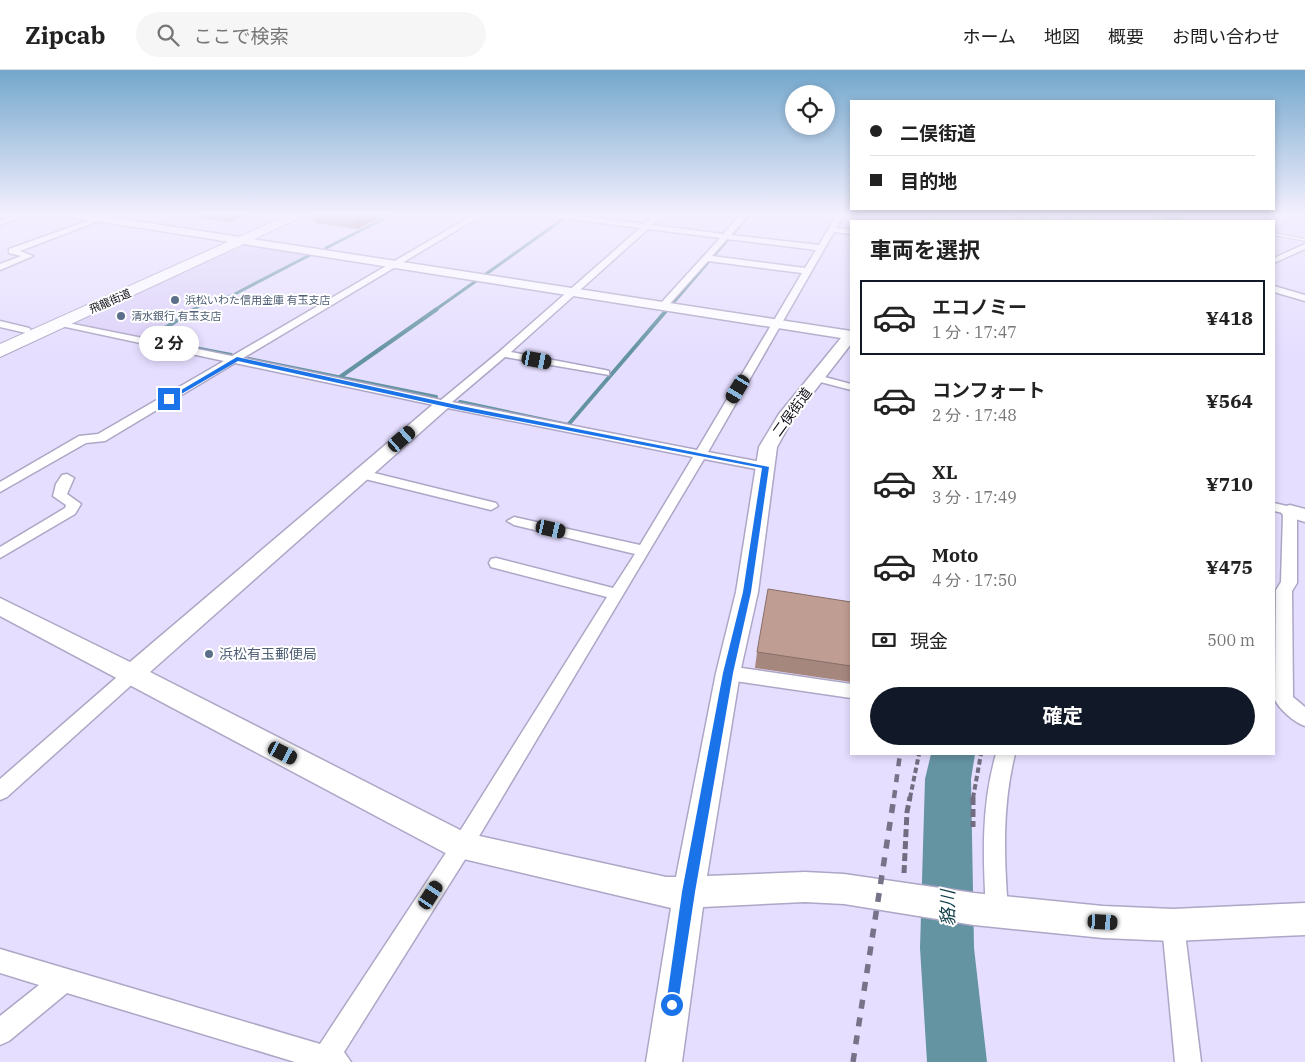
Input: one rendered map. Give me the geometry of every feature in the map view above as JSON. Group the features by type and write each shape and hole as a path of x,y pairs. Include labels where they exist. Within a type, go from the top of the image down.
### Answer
{"highway":[{"name":"飛龍街道","path":"0,341 189,260"},
{"name":"飛龍街道","path":"0,351 194,260"}],"street":[{"path":"0,267 18,260"},
{"path":"371,260 778,322 850,335"},
{"path":"0,488 83,439 101,438 401,260"},
{"path":"0,791 362,474 503,354 607,260"},
{"path":"664,305 704,260"},
{"path":"728,260 807,271"},
{"path":"0,961 328,1061 644,551 698,455 813,260"},
{"path":"1275,289 1305,298"},
{"path":"62,323 443,404 766,467"},
{"path":"0,324 26,330"},
{"name":"二俣街道","path":"664,1062 688,892 728,673 747,592 768,446 785,418 850,336"},
{"path":"503,354 605,373"},
{"path":"818,378 850,387"},
{"path":"362,474 491,506"},
{"path":"0,553 70,511 74,504 60,496 63,484 67,478"},
{"path":"1289,511 1289,583 1284,590 1284,700 1305,718"},
{"path":"514,521 644,551"},
{"path":"496,563 616,594"},
{"path":"0,606 462,846 666,894 805,887 844,889 985,910 1103,922 1173,925 1305,919"},
{"path":"728,673 850,691"},
{"path":"985,910 997,784 1006,755"},
{"path":"1173,925 1188,1062"},
{"path":"0,1032 63,981"}],"path":[{"path":"910,900 904,852 907,812 919,755"}],"shaded area":[{"path":"211,260 297,260 229,296 201,303 145,338 71,323"}],"building":[{"path":"768,589 850,602 850,666 757,652"}],"waterway":[{"path":"193,310 202,304 231,296 300,260"},
{"path":"486,274 505,260"},
{"path":"673,303 710,260"},
{"path":"435,310 476,281"},
{"path":"195,309 148,339 231,355"},
{"path":"340,377 437,309"},
{"path":"460,402 568,425 665,312"},
{"path":"249,359 436,397"},
{"name":"貉川","path":"953,755 948,779 947,948 957,1062"}],"railway":[{"path":"894,798 900,755"},
{"path":"853,1062 894,797"}],"place":[{"name":"浜松いわた信用金庫 有玉支店","path":"175,300"},
{"name":"清水銀行 有玉支店","path":"121,316"},
{"name":"浜松有玉郵便局","path":"209,654"}],"route":[{"path":"169,399 237,359 461,408 766,467 747,592 728,673 688,892 672,1005"}]}
